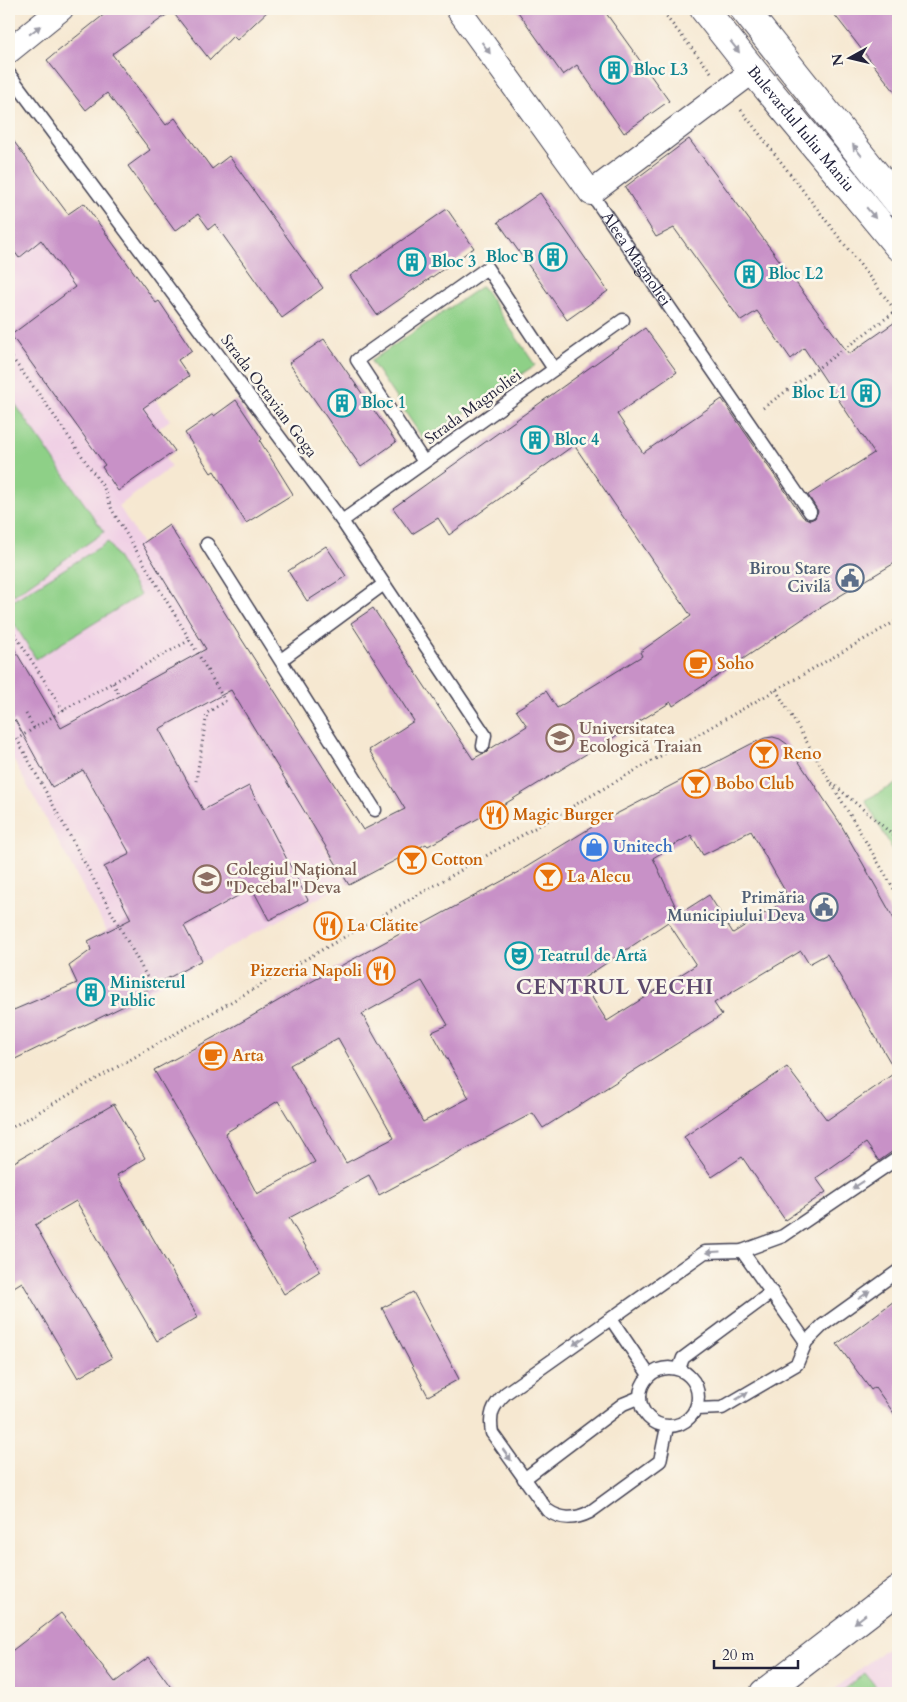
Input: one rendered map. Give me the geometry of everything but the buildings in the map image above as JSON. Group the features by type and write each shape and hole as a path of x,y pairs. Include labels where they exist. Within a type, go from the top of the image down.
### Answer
{"street":[{"path":"9,50 61,9"},
{"name":"Aleea Magnoliei","path":"458,9 591,193"},
{"name":"Bulevardul Iuliu Maniu","path":"704,9 898,246"},
{"name":"Bulevardul Iuliu Maniu","path":"744,9 898,202"},
{"path":"591,193 753,71"},
{"path":"764,1693 898,1590"}],"lane":[{"name":"Strada Octavian Goga","path":"9,74 342,521 485,735 483,746"},
{"name":"Aleea Magnoliei","path":"591,193 810,512"},
{"path":"424,462 357,360 487,268 554,369"},
{"name":"Strada Magnoliei","path":"342,521 623,320"},
{"path":"207,544 375,810"},
{"path":"281,660 384,584"},
{"path":"667,1427 660,1461 590,1512 572,1519 554,1515 546,1510 492,1433 490,1420 493,1408 506,1393 705,1252 742,1251 783,1236 898,1158"},
{"path":"742,1251 806,1342"},
{"path":"696,1409 722,1408 797,1364 806,1342 823,1325 898,1271"},
{"path":"679,1369 683,1358 772,1292"},
{"path":"611,1320 650,1375"},
{"path":"658,1369 679,1369 689,1375 696,1385 699,1397 696,1409 689,1419 679,1425 667,1427 657,1424 649,1419 643,1411 640,1397 643,1383 658,1369"},
{"path":"524,1479 623,1404 640,1397"}],"path":[{"path":"660,9 727,91 897,312 746,420"},
{"path":"9,354 104,488 112,510 225,701 207,713 196,782"},
{"path":"9,1129 898,620"},
{"path":"9,625 63,710"},
{"path":"153,988 17,739 63,710 190,640"},
{"path":"112,683 120,696"},
{"path":"776,690 898,896"},
{"path":"26,714 34,728"},
{"path":"829,780 898,840"}],"shaded area":[{"path":"9,195 170,420 150,435 171,467 119,506 346,883 142,995 9,752"},
{"path":"898,1639 898,1693 830,1693"}],"green space":[{"path":"482,286 535,365 424,440 371,361"},
{"path":"9,395 104,532 14,595 9,588"},
{"path":"108,542 140,595 36,659 9,615 9,603"},
{"path":"898,783 898,859 865,800"},
{"path":"865,1673 881,1693 840,1693"}],"place":[{"name":"Bloc L3","path":"614,70"},
{"name":"Bloc B","path":"553,257"},
{"name":"Bloc 3","path":"412,262"},
{"name":"Bloc L2","path":"749,274"},
{"name":"Bloc L1","path":"866,393"},
{"name":"Bloc 1","path":"342,403"},
{"name":"Bloc 4","path":"535,440"},
{"name":"Birou Stare Civilă","path":"850,578"},
{"name":"Soho","path":"698,664"},
{"name":"Universitatea Ecologică Traian","path":"560,738"},
{"name":"Reno","path":"764,754"},
{"name":"Bobo Club","path":"696,784"},
{"name":"Magic Burger","path":"494,815"},
{"name":"Unitech","path":"594,847"},
{"name":"Cotton","path":"412,860"},
{"name":"La Alecu","path":"548,877"},
{"name":"Colegiul Național \"Decebal\" Deva","path":"207,879"},
{"name":"Primăria Municipiului Deva","path":"824,907"},
{"name":"La Clătite","path":"328,926"},
{"name":"Teatrul de Artă","path":"519,956"},
{"name":"Pizzeria Napoli","path":"381,971"},
{"name":"Ministerul Public","path":"91,992"},
{"name":"Arta","path":"213,1056"}],"district":[{"name":"CENTRUL VECHI","path":"615,987"}]}
